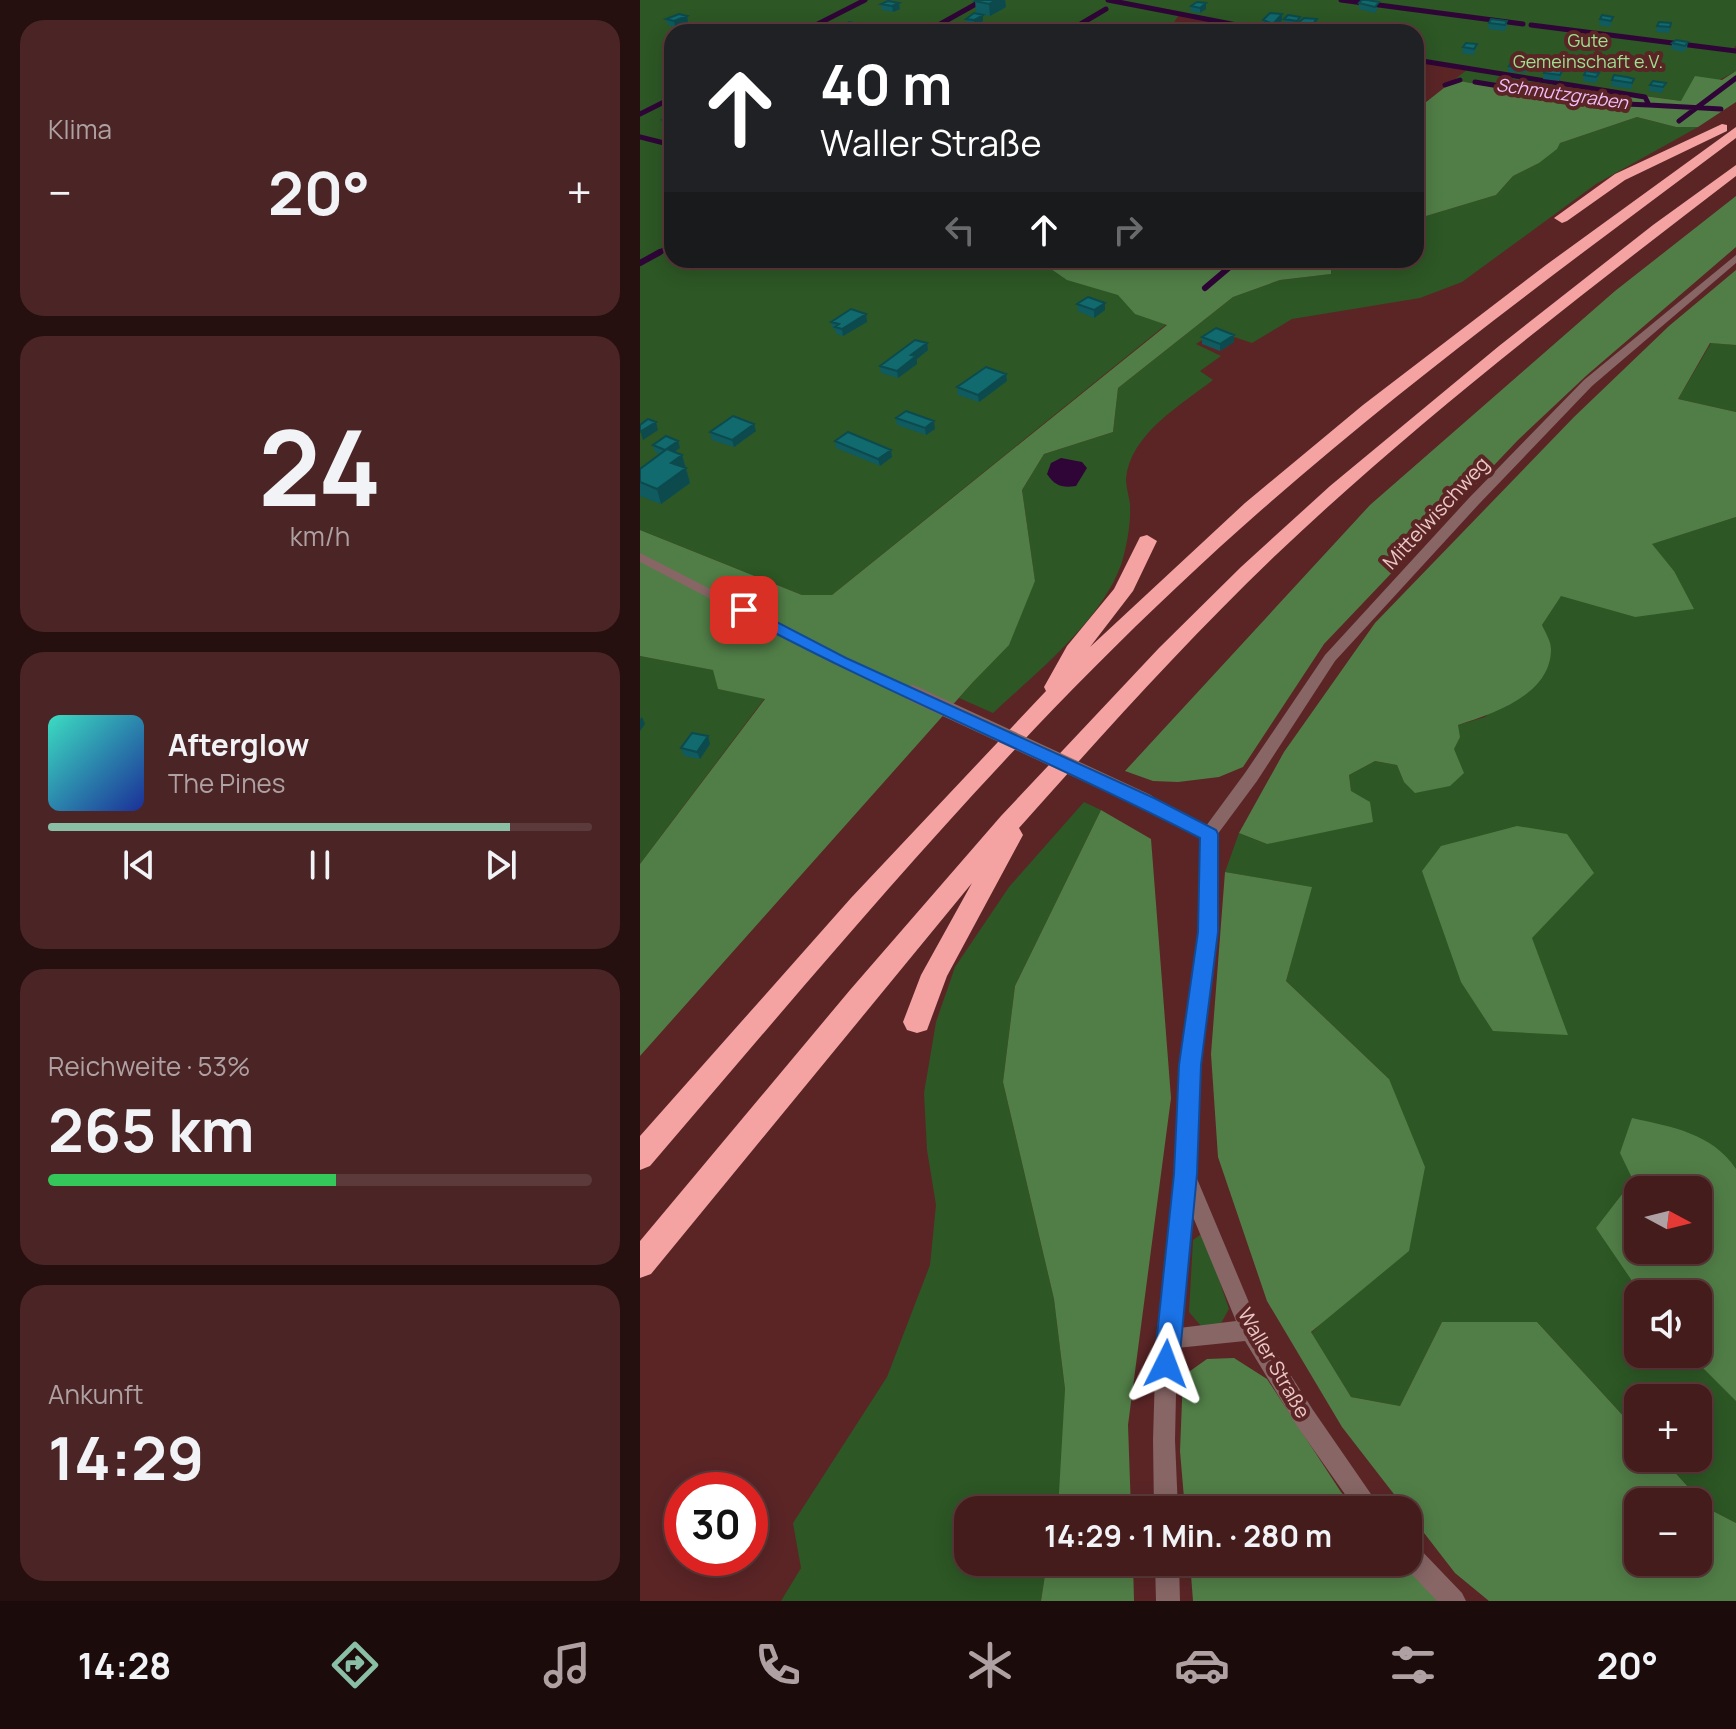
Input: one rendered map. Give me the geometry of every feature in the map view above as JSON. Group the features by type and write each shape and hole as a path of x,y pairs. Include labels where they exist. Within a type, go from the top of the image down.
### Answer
{"highway":[{"path":"1562,218 1620,177 1736,123"},
{"path":"640,1157 975,777 1159,595 1286,480 1522,291 1736,131"},
{"path":"640,1264 808,1058 1024,806 1249,570 1350,477 1550,311 1736,169"},
{"path":"1041,711 1075,651 1123,591 1147,541"},
{"path":"917,1022 934,975 1007,844 1024,806"}],"street":[{"name":"Mittelwischweg","path":"1209,834 1330,658 1381,602 1588,383 1736,258"},
{"path":"640,557 840,661 1147,802 1209,834"},
{"name":"Waller Straße","path":"1209,834 1208,932 1190,1065 1185,1174 1250,1330 1305,1418 1360,1496"},
{"path":"1166,1496 1167,1339 1185,1174"},
{"path":"1167,1339 1250,1330"},
{"path":"1422,1568 1454,1601"},
{"path":"1167,1576 1168,1601"}],"green space":[{"name":"Gute Gemeinschaft e.V.","path":"640,0 1736,0 1736,45 1732,52 1736,53 1736,71 1681,101 1623,93 1628,104 1596,105 1454,80 1468,69 1424,61 1424,24 1236,24 1180,13 1173,24 664,24 664,268 1236,268 832,595 802,595 640,530"},
{"path":"1736,71 1736,102 1698,127 1676,127 1637,117 1560,143 1539,163 1513,176 1496,195 1424,217 1424,104 1454,80 1596,105 1627,104 1622,93 1681,101 1695,76 1722,80"},
{"path":"1637,117 1676,127 1698,127 1596,184 1462,282 1420,298 1292,319 1252,343 1216,331 1196,344 1221,356 1200,371 1213,380 1172,410 1137,448 1126,479 1130,511 1125,550 1111,586 1098,606 1066,645 993,713 959,698 973,682 1035,581 1022,490 1044,454 1113,432 1118,388 1233,297 1280,280 1331,274 1331,268 1424,268 1424,217 1496,195 1513,176 1539,163 1560,143"},
{"path":"1736,196 1736,247 1587,375 1518,440 1324,644 1243,767 1219,777 1178,782 1153,781 1125,771 1370,505 1615,291"},
{"path":"1050,268 1331,268 1331,274 1280,280 1233,297 1118,388 1113,432 1044,454 1022,490 1035,581 1009,645 640,1056 640,864 765,699 718,689 713,670 640,656 640,530 802,595 832,595 1167,325 1135,314 1118,295 1067,280"},
{"path":"1736,270 1736,345 1710,343 1678,399 1736,412 1736,517 1652,544 1674,571 1694,609 1635,617 1561,596 1542,625 1551,649 1542,679 1518,700 1458,725 1460,737 1454,749 1464,773 1450,786 1415,793 1404,782 1397,765 1375,761 1349,775 1351,791 1370,802 1373,822 1267,844 1239,833 1284,752 1375,623 1574,417 1669,326"},
{"path":"1711,343 1736,345 1736,412 1678,399"},
{"path":"1736,517 1736,1523 1712,1511 1712,1488 1689,1488 1675,1472 1712,1472 1712,1384 1624,1384 1624,1417 1537,1322 1442,1322 1400,1406 1351,1397 1311,1333 1332,1313 1389,1079 1286,981 1311,887 1225,872 1239,833 1267,844 1351,791 1349,775 1375,761 1397,765 1404,782 1454,749 1458,725 1485,717 1551,647 1542,625 1561,595 1635,617 1674,571 1651,544"},
{"path":"640,656 714,670 718,689 765,698 640,864"},
{"path":"1084,802 1101,810 1015,986 1003,1082 1054,1299 1065,1389 1061,1496 954,1496 954,1576 1045,1576 1041,1601 781,1601 801,1568 793,1523 887,1377 930,1265 936,1205 927,1150 924,1093 936,1022 955,967 1009,887"},
{"path":"1101,810 1151,839 1171,1098 1128,1425 1131,1496 1059,1496 1065,1389 1054,1299 1003,1082 1015,986"},
{"path":"1517,826 1567,834 1594,873 1532,938 1568,1035 1493,1031 1461,982 1422,871 1441,846"},
{"path":"1225,872 1312,887 1286,981 1389,1079 1425,1167 1409,1251 1311,1332 1351,1397 1400,1406 1442,1322 1537,1322 1624,1417 1624,1472 1675,1472 1689,1488 1624,1488 1624,1576 1712,1576 1712,1511 1736,1523 1736,1601 1489,1601 1455,1573 1422,1530 1422,1496 1395,1496 1342,1427 1267,1301 1218,1157 1211,1054"},
{"path":"1632,1118 1703,1139 1736,1169 1736,1401 1703,1368 1712,1368 1712,1280 1631,1280 1596,1228 1624,1192 1624,1264 1712,1264 1712,1176 1631,1176 1620,1153"},
{"path":"1200,1235 1205,1238 1229,1309 1220,1325 1201,1326 1189,1312 1193,1240"},
{"path":"1234,1358 1267,1379 1345,1496 1184,1496 1180,1451 1183,1376 1207,1359"},
{"path":"1045,1576 1133,1576 1134,1601 1041,1601"},
{"path":"1191,1576 1418,1576 1441,1601 1193,1601"}],"shaded area":[{"path":"1061,458 1082,462 1087,468 1076,486 1059,485 1047,474 1051,463"}],"building":[{"path":"977,0 996,0 989,4"},
{"path":"1362,0 1379,2 1375,7 1359,3"},
{"path":"888,1 899,3 892,6 881,4"},
{"path":"1197,2 1206,3 1200,8 1191,6"},
{"path":"974,13 983,15 974,20 966,19"},
{"path":"1270,13 1282,14 1273,24 1263,20"},
{"path":"679,14 687,16 674,21 666,19"},
{"path":"1288,15 1300,17 1297,21 1284,19"},
{"path":"1602,15 1613,17 1611,21 1600,19"},
{"path":"1304,18 1317,19 1313,24 1298,23"},
{"path":"1491,19 1507,21 1505,25 1489,23"},
{"path":"1659,22 1671,23 1670,27 1657,26"},
{"path":"1676,40 1688,42 1685,46 1672,43"},
{"path":"1466,43 1477,44 1474,49 1463,47"},
{"path":"1512,61 1529,63 1526,67 1509,66"},
{"path":"1547,67 1562,71 1560,75 1544,73"},
{"path":"1586,71 1599,73 1596,77 1584,75"},
{"path":"1614,75 1634,79 1632,83 1612,80"},
{"path":"1653,81 1666,83 1663,87 1650,85"},
{"path":"1088,297 1105,303 1094,310 1077,304"},
{"path":"851,309 866,314 842,329 835,327 839,324 831,322"},
{"path":"1216,328 1234,335 1220,344 1202,337"},
{"path":"915,340 927,343 897,371 880,366"},
{"path":"986,367 1006,374 978,395 957,387"},
{"path":"906,411 934,421 925,428 896,418"},
{"path":"733,416 754,424 732,440 710,432"},
{"path":"648,419 656,422 640,432 640,425"},
{"path":"848,432 891,450 878,459 835,441"},
{"path":"666,436 678,441 665,450 653,445"},
{"path":"667,449 682,455 671,463 686,468 657,489 640,482 640,469"},
{"path":"692,733 708,736 697,752 681,748"}],"waterway":[{"path":"818,24 865,0"},
{"path":"940,24 983,0"},
{"path":"1108,0 1232,24"},
{"path":"1341,0 1523,24"},
{"path":"1081,24 1106,9"},
{"path":"1531,25 1736,51"},
{"path":"1424,61 1645,97 1649,105"},
{"path":"1697,108 1736,78"},
{"name":"Schmutzgraben","path":"1445,85 1460,80"},
{"name":"Schmutzgraben","path":"1475,82 1603,103 1649,105"},
{"path":"640,114 664,102"},
{"path":"1649,105 1697,108"},
{"path":"1679,121 1697,108"},
{"path":"1697,108 1721,109"},
{"name":"Schmutzgraben","path":"640,137 664,143"},
{"path":"657,254 664,250"},
{"path":"640,263 660,252"},
{"path":"1205,288 1229,268"}],"route":[{"path":"744,610 840,661 1147,802 1209,834 1208,932 1190,1065 1185,1174 1166,1364"}]}
